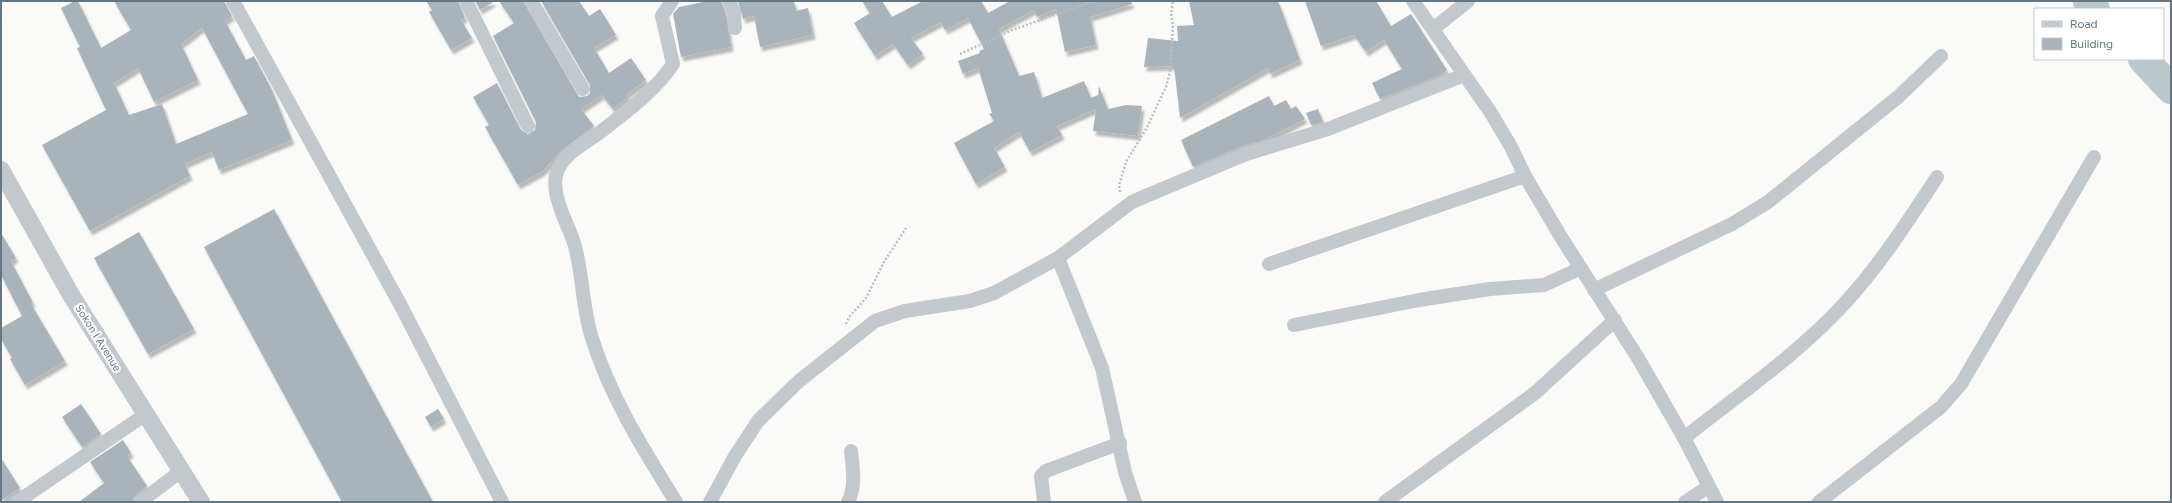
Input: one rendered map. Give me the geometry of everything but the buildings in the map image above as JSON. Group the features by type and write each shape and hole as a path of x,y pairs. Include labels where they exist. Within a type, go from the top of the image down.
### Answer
{"street":[{"path":"233,1 400,304 502,502"},
{"path":"466,1 528,126"},
{"path":"531,1 583,89"},
{"path":"672,1 662,16 673,64 643,97 602,131 576,149 559,168 555,189 574,244 583,301 591,335 602,364 622,408 676,502"},
{"path":"729,1 734,12 735,28"},
{"path":"1413,1 1507,140 1525,176 1594,290 1614,320 1684,438 1717,502"},
{"path":"1433,29 1468,1"},
{"path":"1594,290 1732,224 1768,202 1898,97 1942,56"},
{"path":"710,502 735,456 758,421 799,381 875,321 905,311 970,301 994,293 1058,258 1141,198 1246,154 1328,129 1464,75"},
{"path":"1819,502 1941,407 1962,384 2094,157"},
{"name":"Sokon I Avenue","path":"1,170 48,256 201,502"},
{"path":"1269,264 1525,176"},
{"path":"1684,438 1805,342 1844,304 1892,246 1936,177"},
{"path":"1058,258 1102,368 1128,483 1135,502"},
{"path":"1294,325 1426,299 1490,289 1544,285 1581,268"},
{"path":"1385,502 1535,393 1614,320"},
{"path":"17,502 146,414"},
{"path":"1044,502 1041,476 1046,471 1120,443"},
{"path":"848,502 853,492 854,472 851,451"},
{"path":"140,502 181,471"},
{"path":"1685,502 1708,487"}],"path":[{"path":"960,54 1012,30 1094,1"},
{"path":"1127,207 1121,197 1119,185 1126,162 1146,130 1166,86 1170,72 1173,25 1171,14 1173,1"},
{"path":"844,344 845,330 850,316 866,298 884,262 906,228"}],"waterway":[{"path":"2088,1 2094,8"},
{"path":"2144,60 2171,89"}]}
